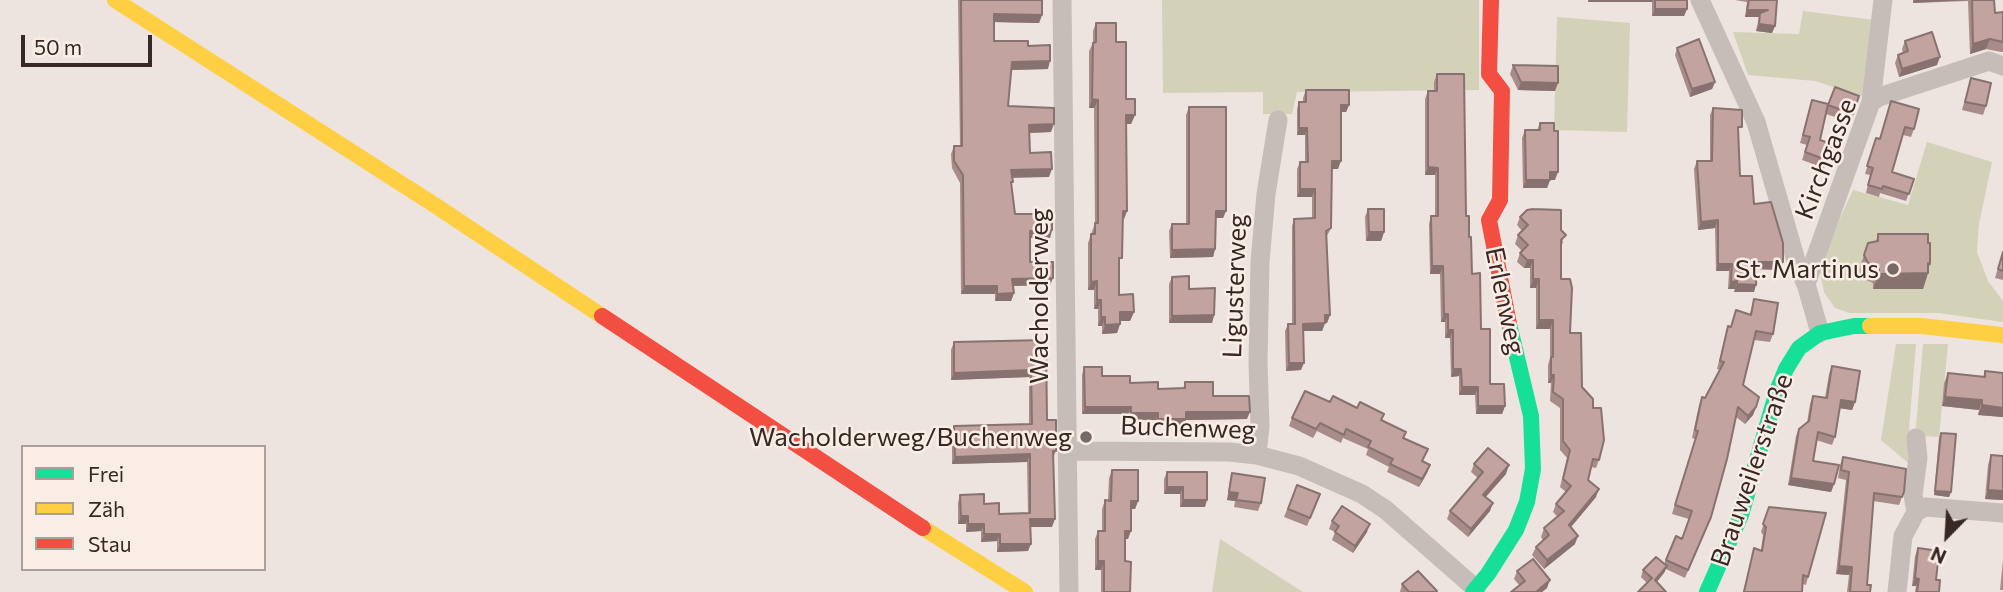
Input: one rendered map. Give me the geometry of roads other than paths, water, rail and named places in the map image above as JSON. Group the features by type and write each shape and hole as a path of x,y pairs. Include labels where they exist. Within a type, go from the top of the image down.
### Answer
{"street":[{"path":"115,0 433,204 943,541 1025,592"},
{"name":"Wacholderweg","path":"1062,0 1069,592"},
{"name":"Erlenweg","path":"1475,591 1502,553 1522,517 1533,469 1531,416 1489,220 1500,200 1502,91 1489,74 1491,0"},
{"path":"1700,0 1756,122 1820,333 1853,327 1921,326 2003,335"},
{"path":"1871,102 1883,0"},
{"name":"Kirchgasse","path":"1806,284 1871,102 1989,61 2003,65"},
{"name":"Ligusterweg","path":"1257,454 1260,426 1260,262 1266,194 1278,120"},
{"name":"Brauweilerstraße","path":"1707,592 1741,515 1773,403 1786,369 1799,348 1820,333"},
{"path":"1916,438 1918,458 1913,495 1916,512"},
{"name":"Buchenweg","path":"1067,451 1257,454 1322,474 1363,494 1386,510 1475,591"},
{"path":"1897,592 1903,536 1916,512 1925,507 2003,513"}],"place":[{"name":"St. Martinus","path":"1893,269"},
{"name":"Wacholderweg/Buchenweg","path":"1086,437"}]}
